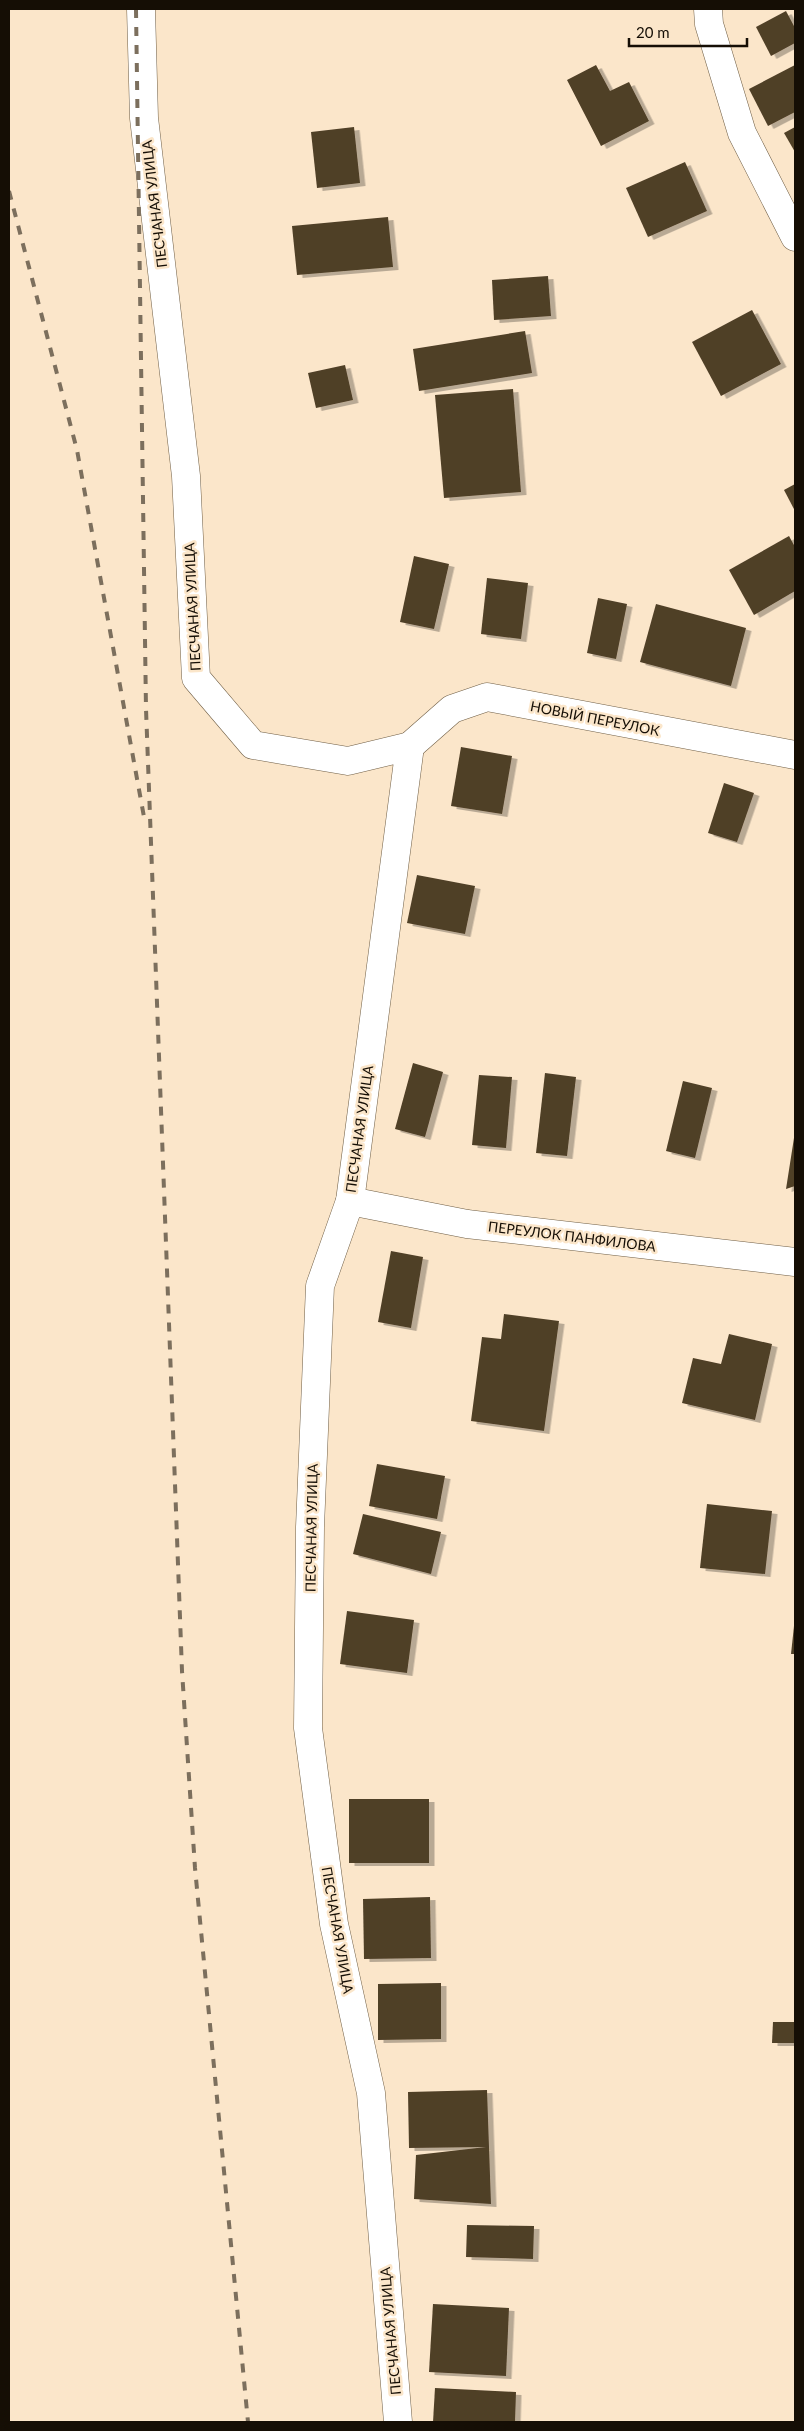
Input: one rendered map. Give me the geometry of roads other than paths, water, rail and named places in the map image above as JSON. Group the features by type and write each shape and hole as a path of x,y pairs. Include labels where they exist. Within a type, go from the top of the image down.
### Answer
{"street":[{"name":"ПЕСЧАНАЯ УЛИЦА","path":"141,9 144,118 186,476 196,678 253,745 348,761 410,746 350,1201 320,1286 310,1527 308,1728 334,1924 371,2093 398,2422"},
{"path":"708,9 709,24 742,132 795,237"},
{"name":"НОВЫЙ ПЕРЕУЛОК","path":"410,746 452,709 487,698 795,755"},
{"name":"ПЕРЕУЛОК ПАНФИЛОВА","path":"350,1201 468,1224 795,1262"}],"railway":[{"path":"136,9 146,709 182,1671 195,1868 248,2422"},
{"path":"9,191 77,450 144,817"}]}
